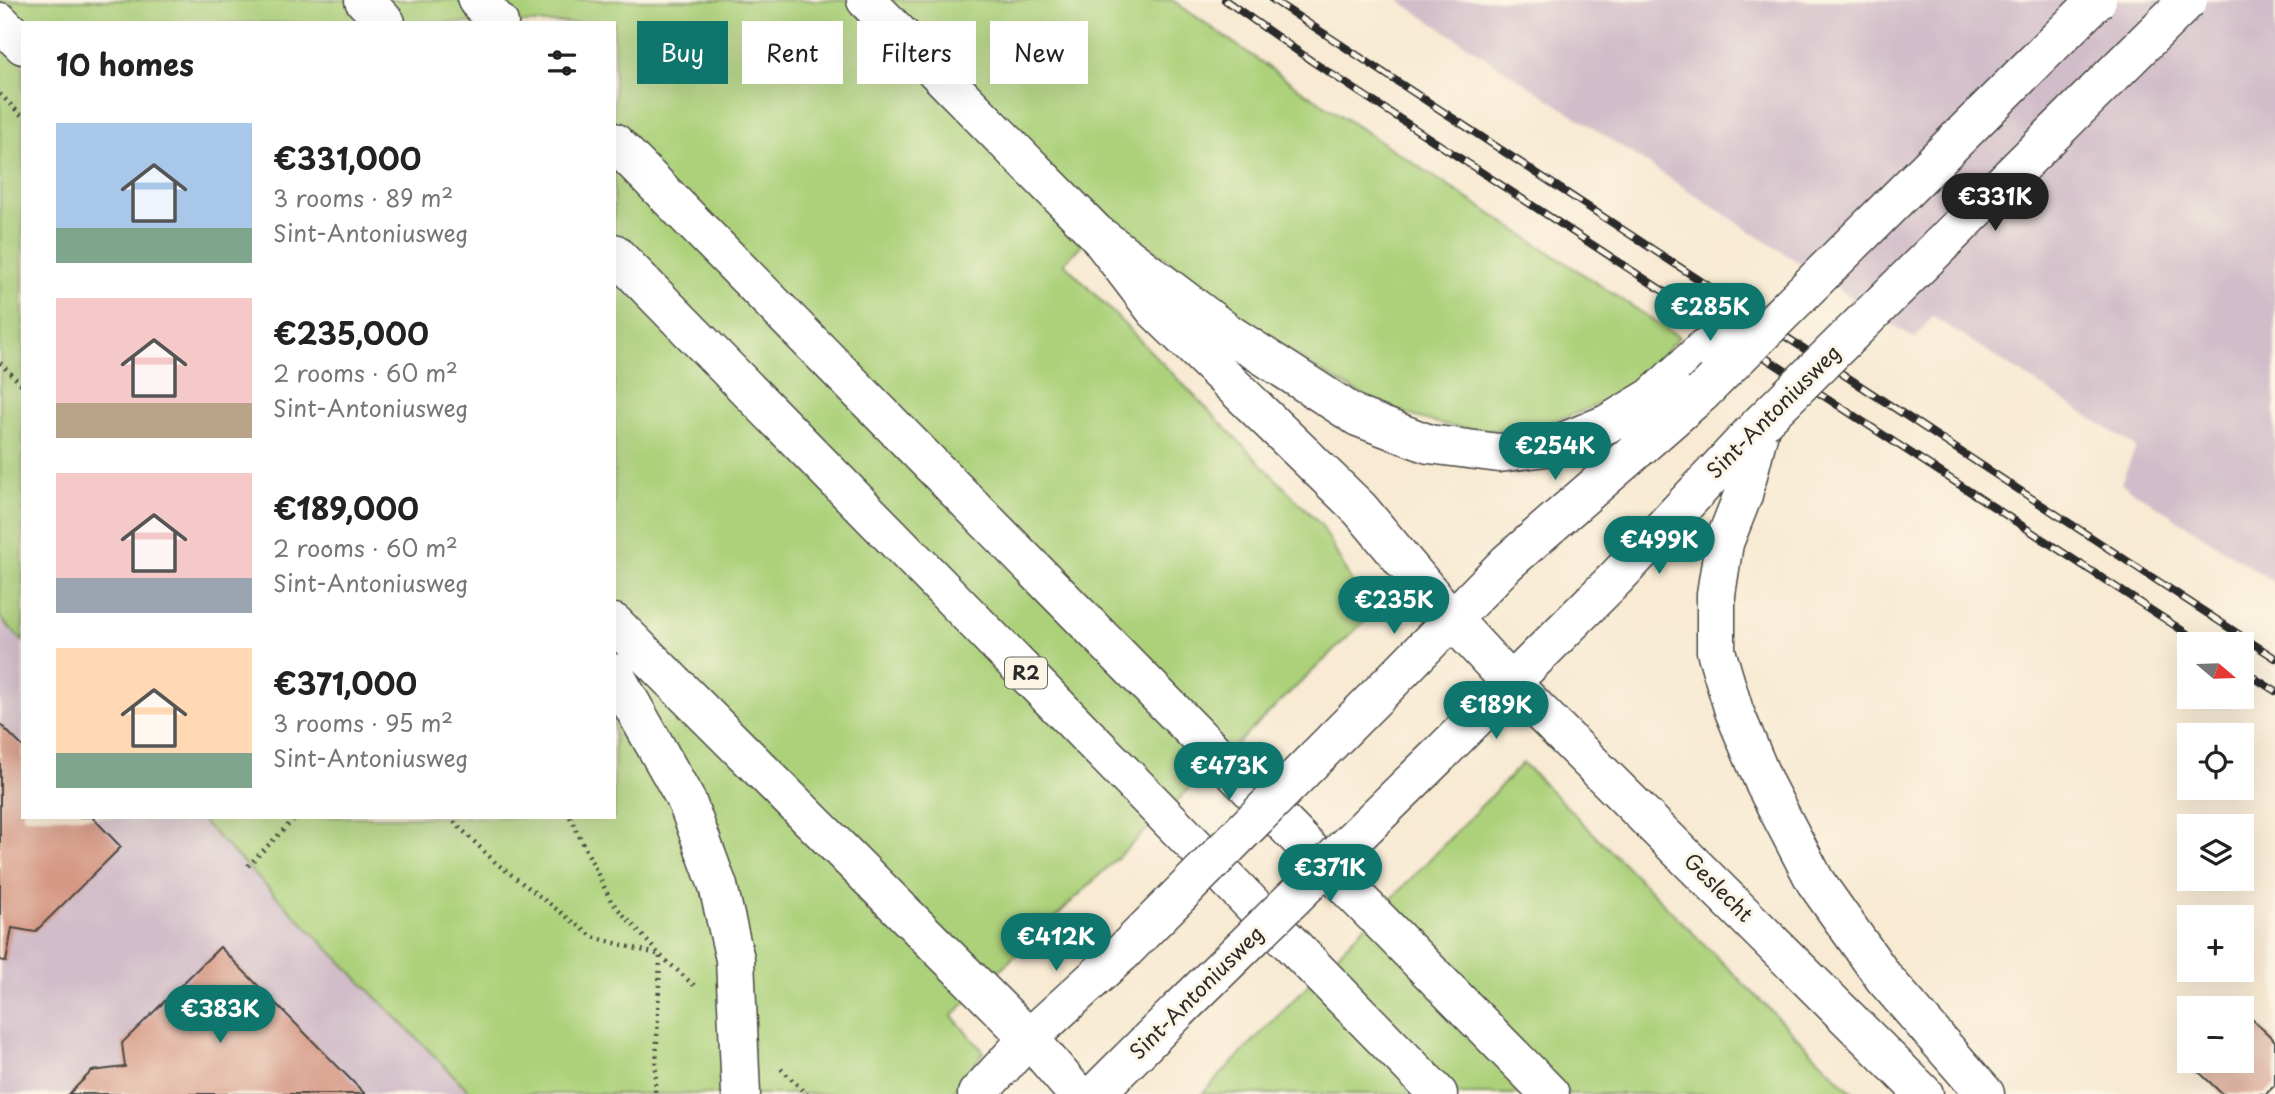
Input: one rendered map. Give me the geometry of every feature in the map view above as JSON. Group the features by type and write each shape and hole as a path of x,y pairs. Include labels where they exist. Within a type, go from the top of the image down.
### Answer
{"main road":[{"path":"364,0 384,21"},
{"path":"477,0 497,21"},
{"path":"866,0 1096,233 1228,333 1358,417 1429,444 1499,453 1553,446 1607,424 1652,397 1689,383"},
{"path":"977,1094 1029,1038 1123,952 1451,618 1689,383 1760,334 2097,0"},
{"name":"Sint-Antoniusweg","path":"1095,1094 1512,684 1617,577 1760,423 2188,0"},
{"path":"0,22 21,43"},
{"path":"616,144 1550,1094"},
{"name":"Geslecht","path":"1096,233 1155,310 1360,509 1451,618 1512,684 1924,1094"},
{"name":"R2","path":"616,255 1438,1094"},
{"path":"1760,423 1743,495 1724,543 1716,594 1716,651 1734,711 1765,785 1815,881 1884,978 1985,1094"},
{"path":"616,625 1029,1038 1077,1094"},
{"path":"616,677 687,802 718,886 735,959 741,1094"}],"path":[{"path":"0,94 21,115"},
{"path":"0,363 21,384"},
{"path":"248,866 294,819"},
{"path":"451,819 496,863 593,937 660,955"},
{"path":"571,819 611,901 660,955 700,991"},
{"path":"655,1094 660,955"},
{"path":"775,1063 807,1094"}],"shaded area":[{"path":"1398,0 2275,0 2275,583 2121,483 2136,447 1932,316 1915,339"},
{"path":"0,618 21,639 21,819 200,819 472,1094 0,1094"}],"green space":[{"path":"0,0 1172,0 1297,87 1679,337 1650,370 1632,385 1608,400 1582,411 1509,429 1446,425 1384,405 1325,374 1267,336 1108,217 1064,263 1322,526 1370,616 952,1016 984,1052 951,1094 472,1094 200,819 616,819 616,21 21,21 21,639 0,618"},
{"path":"1523,763 1854,1094 1202,1094"}],"building":[{"path":"0,724 21,745 21,819 94,819 121,847 35,932 12,928 6,962 0,960"},
{"path":"220,947 365,1094 69,1094 92,1071 125,1067 122,1043"},
{"path":"2254,1021 2275,1041 2275,1085 2266,1094 2222,1094 2200,1073 2254,1073"}],"railway":[{"path":"1225,0 1313,62 2185,632"},
{"path":"1273,0 2275,658"},
{"path":"2254,678 2275,691"}]}
